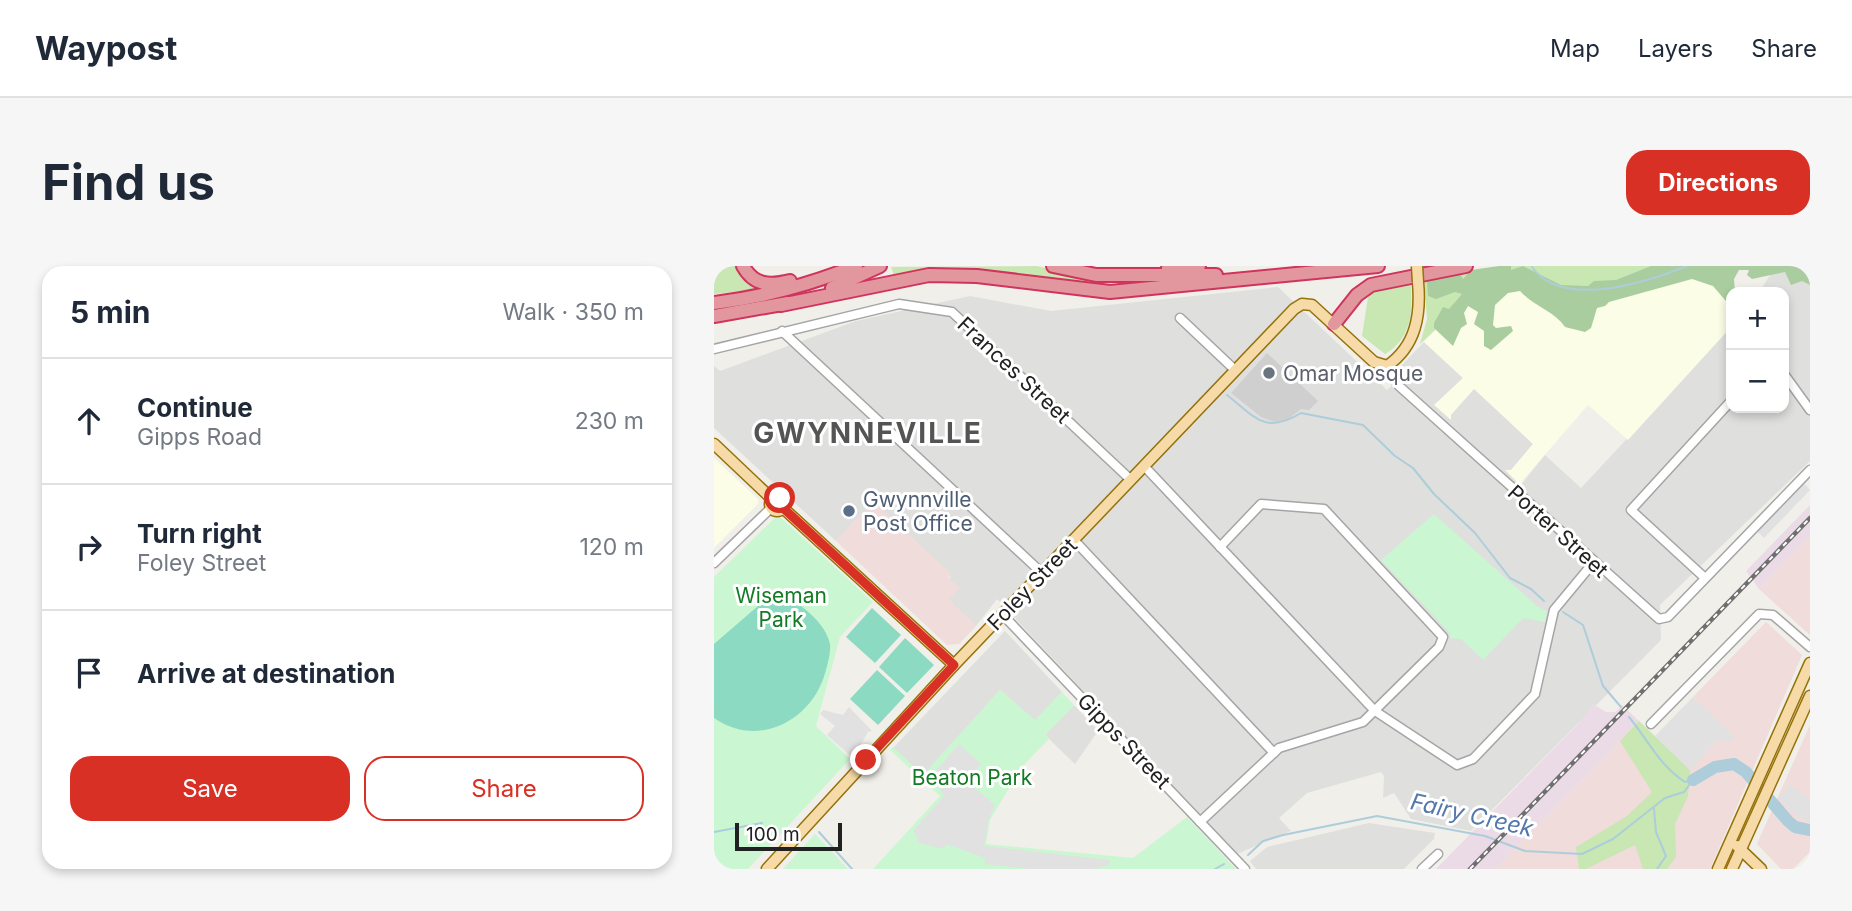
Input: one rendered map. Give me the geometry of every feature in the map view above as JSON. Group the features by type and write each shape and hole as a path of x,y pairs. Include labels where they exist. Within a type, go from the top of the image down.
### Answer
{"highway":[{"path":"743,266 754,280 768,285 837,266"},
{"path":"714,303 755,298 801,286 856,266"},
{"path":"781,305 836,286 880,266"},
{"path":"1053,266 1118,276 1282,275"},
{"path":"1094,266 1137,269 1199,266"},
{"path":"714,316 929,275 976,276 1110,292 1378,266"},
{"path":"1334,324 1357,295 1371,285 1466,266"}],"main road":[{"path":"1387,366 1403,351 1415,332 1420,312 1417,266"},
{"name":"Porter Street","path":"1302,304 1312,305 1374,362 1387,366"},
{"name":"Foley Street","path":"767,869 1002,614 1235,370 1302,304"},
{"path":"714,444 771,503 782,499 783,508 954,665"},
{"path":"1718,869 1759,778 1805,688 1810,663"},
{"path":"1732,869 1810,696"},
{"path":"1731,841 1761,869"}],"street":[{"name":"Frances Street","path":"714,349 899,304 952,312 1131,480"},
{"path":"1180,318 1235,370"},
{"path":"782,331 1042,573"},
{"name":"Porter Street","path":"1387,366 1396,383 1593,563 1661,620 1810,470"},
{"path":"1789,381 1810,410"},
{"path":"1705,578 1631,510 1726,406"},
{"path":"1144,466 1375,711 1452,764 1469,762 1535,694 1553,610 1593,563"},
{"path":"714,563 771,503"},
{"path":"1200,822 1274,753 1293,742 1363,722 1439,647 1443,637 1324,509 1261,504 1220,547"},
{"path":"1074,540 1274,753"},
{"path":"1651,724 1754,618 1763,612 1773,615 1810,648"},
{"name":"Gipps Street","path":"1002,614 1245,869"},
{"path":"1422,869 1438,854"}],"shaded area":[{"path":"1717,266 1734,287 1726,287 1726,332 1628,440 1588,405 1522,481 1521,486 1505,470 1511,470 1533,444 1474,389 1451,415 1451,420 1434,405 1463,378 1424,342 1458,306 1498,278"},
{"path":"1776,266 1810,266 1810,461 1660,605 1661,640 1471,831 1411,819 1394,793 1383,798 1384,776 1381,772 1307,793 1279,818 1291,831 1237,854 997,599 976,626 949,600 950,573 873,502 836,541 714,428 714,366 720,371 856,321 970,296 1051,311 1278,287 1387,390 1402,375 1402,365 1424,342 1463,378 1435,405 1451,419 1450,415 1474,388 1533,444 1510,471 1507,470 1521,485 1545,455 1581,488 1726,332 1726,413 1789,413 1789,287 1762,287"},
{"name":"Omar Mosque","path":"1267,353 1318,401 1309,410 1301,409 1286,421 1275,422 1261,417 1231,393"},
{"path":"714,458 758,499 758,504 714,548"},
{"path":"1804,483 1810,490 1764,538 1757,531"},
{"path":"874,501 951,574 948,577 960,588 949,600 976,626 959,644 947,645 836,541"},
{"path":"1810,505 1810,535 1759,589 1746,571"},
{"path":"1810,535 1810,635 1759,589"},
{"path":"1766,622 1802,655 1710,869 1496,869 1639,721 1690,769 1718,740 1735,737 1693,697"},
{"path":"1005,631 1062,692 1035,721 1000,690 923,776 893,748"},
{"path":"1693,697 1735,737 1731,741 1718,740 1690,770 1655,736"},
{"path":"1593,704 1606,712 1615,712 1622,705 1639,721 1496,869 1436,869 1579,723"},
{"path":"1074,705 1098,731 1075,764 1045,735"},
{"path":"849,707 872,731 868,732 853,758 827,735 835,726 820,714 823,710 843,715"},
{"path":"1810,725 1810,852 1793,869 1781,869 1757,844"},
{"path":"959,744 981,764 967,781 995,805 989,819 984,846 1109,860 1109,865 1095,869 1029,869 985,864 985,858 946,844 944,849 916,842 918,838 913,831 944,796 932,775"},
{"path":"1790,785 1810,800 1810,821 1797,816 1778,798"},
{"path":"1369,823 1435,833 1434,839 1404,869 1256,869 1250,861 1267,847"}],"green space":[{"path":"714,266 738,266 764,289 714,294"},
{"path":"1037,266 1117,286 949,273 894,275 891,267"},
{"path":"1505,266 1776,266 1705,269 1580,301 1537,279 1476,292 1420,344 1427,319 1424,277"},
{"path":"1511,266 1511,270 1523,266 1561,285 1588,286 1594,281 1616,280 1651,266 1810,266 1810,285 1802,281 1791,285 1785,272 1752,279 1747,275 1749,270 1739,270 1734,279 1735,287 1726,287 1726,301 1713,286 1692,279 1609,302 1597,308 1591,328 1585,332 1565,327 1520,291 1508,293 1495,305 1493,325 1496,328 1511,326 1513,331 1491,350 1484,346 1484,331 1474,324 1478,312 1468,306 1464,313 1467,324 1461,328 1453,346 1434,328 1443,307 1449,309 1462,294 1455,292 1436,299 1428,296 1427,281 1434,275 1459,272 1463,279 1471,270"},
{"path":"1410,277 1410,320 1402,339 1385,354 1362,336 1368,297 1385,283"},
{"path":"1434,514 1537,606 1547,611 1545,622 1523,618 1483,660 1461,639 1450,638 1450,633 1381,560"},
{"name":"Wiseman Park","path":"778,515 873,602 840,637 816,726 850,759 748,869 714,869 714,577"},
{"path":"773,593 784,595 801,606 823,628 830,644 826,670 809,703 782,725 748,731 731,727 714,718 714,644"},
{"path":"872,608 901,635 875,663 846,637"},
{"path":"905,638 934,665 907,693 879,667"},
{"path":"877,670 905,696 878,725 850,699"},
{"name":"Beaton Park","path":"1000,690 1035,720 1062,692 1074,705 1045,735 1049,739 1008,781 1011,785 990,820 986,844 1133,858 1187,817 1236,869 873,869 940,796 890,750 893,747 923,775"},
{"path":"1639,721 1690,770 1688,796 1675,824 1676,857 1667,869 1643,869 1635,845 1586,869 1579,869 1576,847 1627,816 1652,792 1620,741"},
{"path":"815,834 848,869 783,869"}],"waterway":[{"path":"1532,267 1546,280 1563,287 1584,290 1628,285 1687,266"},
{"path":"1227,395 1253,416 1269,423 1278,423 1301,413 1363,425 1395,456 1413,468 1434,494 1475,533 1510,578 1531,589 1544,601"},
{"path":"1563,612 1583,625 1603,686 1621,707"},
{"path":"1629,717 1668,768 1685,782 1692,780"},
{"name":"Fairy Creek","path":"1693,780 1715,767 1734,764 1746,772 1788,821 1795,827 1810,830"},
{"name":"Fairy Creek","path":"1248,855 1263,841 1377,816 1485,836 1525,851 1582,854 1613,839 1665,798 1684,792 1693,780"},
{"path":"1654,809 1656,832 1666,856 1657,869"},
{"name":"Fairy Creek","path":"714,832 762,823"},
{"name":"Fairy Creek","path":"819,832 852,869"},
{"name":"Fairy Creek","path":"1215,869 1224,864"}],"railway":[{"path":"1470,869 1810,518"}],"place":[{"name":"Omar Mosque","path":"1269,373"},
{"name":"Gwynnville Post Office","path":"849,511"}],"district":[{"name":"GWYNNEVILLE","path":"868,433"}],"route":[{"path":"780,498 783,508 844,561 954,665 866,760"}]}
